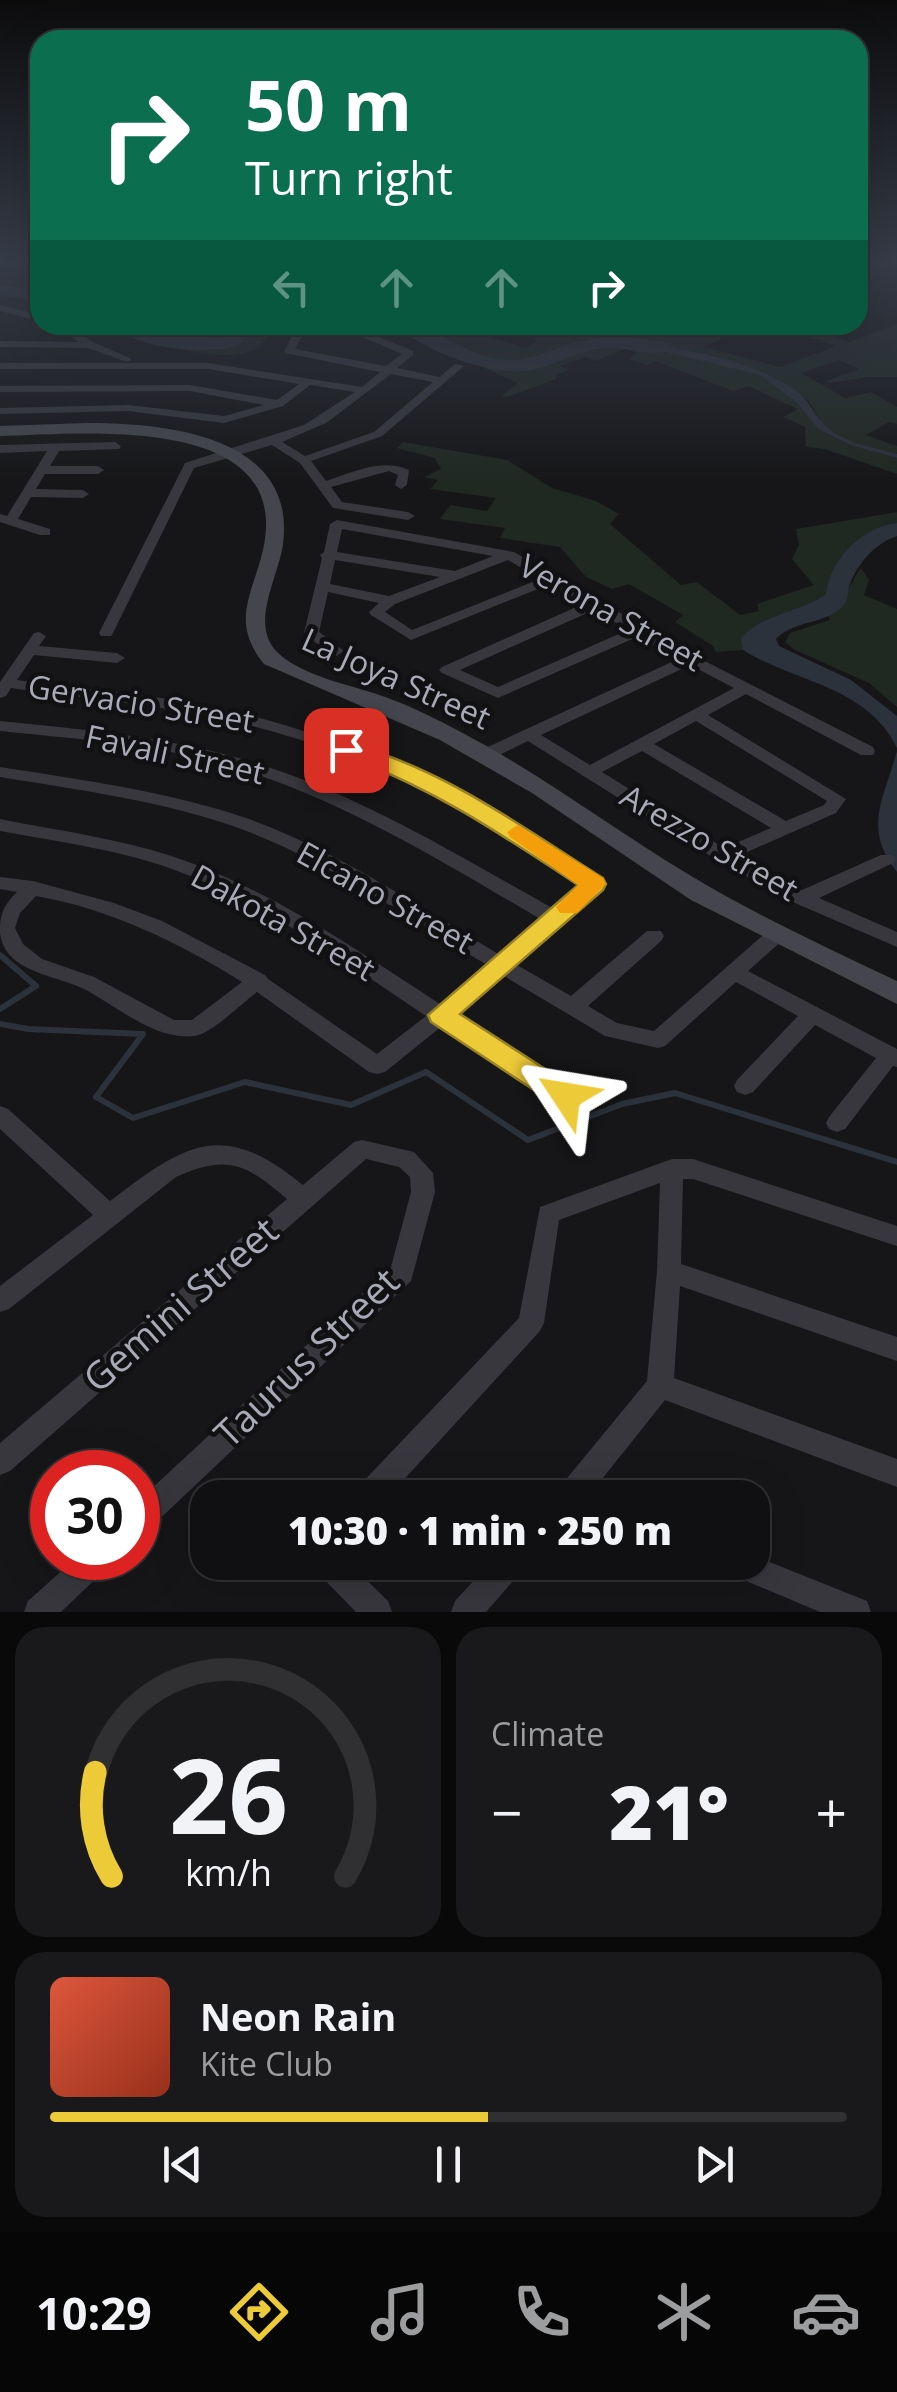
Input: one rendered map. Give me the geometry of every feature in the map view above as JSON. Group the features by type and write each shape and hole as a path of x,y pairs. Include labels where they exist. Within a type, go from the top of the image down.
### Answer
{"street":[{"path":"2,335 19,344"},
{"path":"76,335 137,363"},
{"path":"298,335 289,351 441,380"},
{"path":"106,633 189,466 321,421 409,354 367,335"},
{"path":"0,344 92,345"},
{"path":"87,364 92,345"},
{"path":"0,381 5,366 137,363 208,366 361,390"},
{"path":"304,460 378,434 459,366"},
{"path":"0,411 128,408 224,420 279,404 309,381"},
{"path":"0,389 190,388 279,404"},
{"name":"La Joya Street","path":"0,431 136,429 190,438 229,452 270,490 277,516 276,538 254,616 256,643 271,658 390,706 485,754 590,818 699,893 897,993"},
{"path":"270,439 304,460 338,505 408,516"},
{"path":"0,449 116,446"},
{"path":"45,532 5,519 27,493 54,448"},
{"path":"325,485 391,467 406,473 401,484"},
{"path":"41,470 98,470"},
{"path":"27,493 83,494"},
{"name":"Verona Street","path":"327,555 337,524 508,555 690,658 867,751"},
{"path":"336,650 311,633 327,555 456,576"},
{"path":"321,586 383,605 508,555"},
{"path":"383,605 378,616 412,636 551,579"},
{"path":"594,604 447,670 498,694 640,630"},
{"path":"4,688 35,643 117,658"},
{"path":"485,754 690,658"},
{"name":"Gervacio Street","path":"4,688 210,711 276,726 381,761 467,802 594,884 504,965 377,1066 258,980"},
{"path":"590,772 746,688"},
{"path":"697,714 834,796 835,806 723,856"},
{"name":"Favali Street","path":"0,726 126,740 261,770 400,829 556,919"},
{"name":"Arezzo Street","path":"528,733 723,856 802,898 897,940"},
{"path":"642,744 784,828"},
{"name":"Elcano Street","path":"0,772 156,797 242,823 318,856 612,1030 658,1040 776,934"},
{"name":"Dakota Street","path":"0,825 126,849 187,868 250,897 323,938 566,1096"},
{"path":"802,898 887,860"},
{"path":"0,883 33,887 109,906 201,945 258,980 196,1028 171,1028 87,982 35,964 16,949 5,928 11,910 33,887"},
{"path":"575,1005 654,936"},
{"path":"734,972 894,1057 837,1123"},
{"path":"746,1086 812,1014"},
{"path":"0,1115 109,1215"},
{"name":"Gemini Street","path":"0,1462 362,1149"},
{"name":"Taurus Street","path":"160,1499 402,1273 423,1192 421,1173 406,1160 362,1149"},
{"path":"0,1300 168,1170 215,1153 237,1152 254,1159 303,1200"},
{"path":"384,1480 532,1322 548,1214 672,1169 693,1168 897,1236"},
{"path":"585,1480 660,1386 672,1169"},
{"path":"669,1271 897,1350"},
{"path":"660,1386 897,1474"},
{"path":"770,1576 856,1612"},
{"path":"39,1612 73,1580"},
{"path":"345,1580 377,1612"},
{"path":"466,1612 495,1580"}],"shaded area":[{"path":"136,335 269,335 257,348 224,355 182,349"},
{"path":"413,335 484,335 526,348 537,341 533,339 544,335 728,335 704,347 780,367 836,346 805,335 829,335 850,342 868,335 897,335 897,377 826,381 859,369 839,360 801,373 845,398 871,392 897,407 897,424 889,422 866,435 897,446 897,454 832,432 808,401 792,388 750,367 677,348 634,343 760,375 797,403 818,429 850,445 897,458 897,474 825,449 806,447 805,427 783,417 798,409 748,386 733,391 655,361 647,365 628,359 637,353 626,348 595,361 585,357 560,366 568,370 556,375 556,379 507,397 501,396 518,383"},
{"path":"621,341 688,350 755,369 799,393 832,431 859,444 897,454 897,458 850,445 818,429 797,403 760,375"},
{"path":"403,442 507,460 552,488 596,501 619,514 610,524 681,585 697,582 740,615 759,611 757,604 814,585 792,559 799,545 796,529 897,512 897,523 872,531 850,547 834,569 827,594 796,612 778,615 742,638 743,650 716,652 713,646 675,622 683,615 629,584 612,589 586,577 560,547 500,538 505,528 440,519 450,505 487,511 496,498 430,489 438,480 424,477 441,469 435,458 397,448"},
{"path":"897,523 897,536 868,555 839,609 792,628 776,639 779,646 851,680 897,716 897,748 868,711 829,688 743,650 741,638 760,623 826,594 834,569 850,547 872,531"},
{"path":"861,568 869,580 864,595 897,609 897,707 869,683 785,642 790,633 830,620 828,616"},
{"path":"897,751 897,872 886,856 878,827"}],"waterway":[{"path":"149,335 202,344 231,342 237,335"},
{"path":"425,335 467,356 505,366 528,365 603,343 663,348"},
{"path":"0,955 36,986 0,1009"},
{"path":"0,1024 28,1029 143,1034 96,1097 133,1118 245,1082 351,1105 426,1072 528,1140 622,1104 675,1093 897,1162"}],"slow traffic":[{"path":"518,832 594,884 569,907"}],"route":[{"path":"346,750 381,761 467,802 524,835 594,884 441,1015 566,1096"}]}
